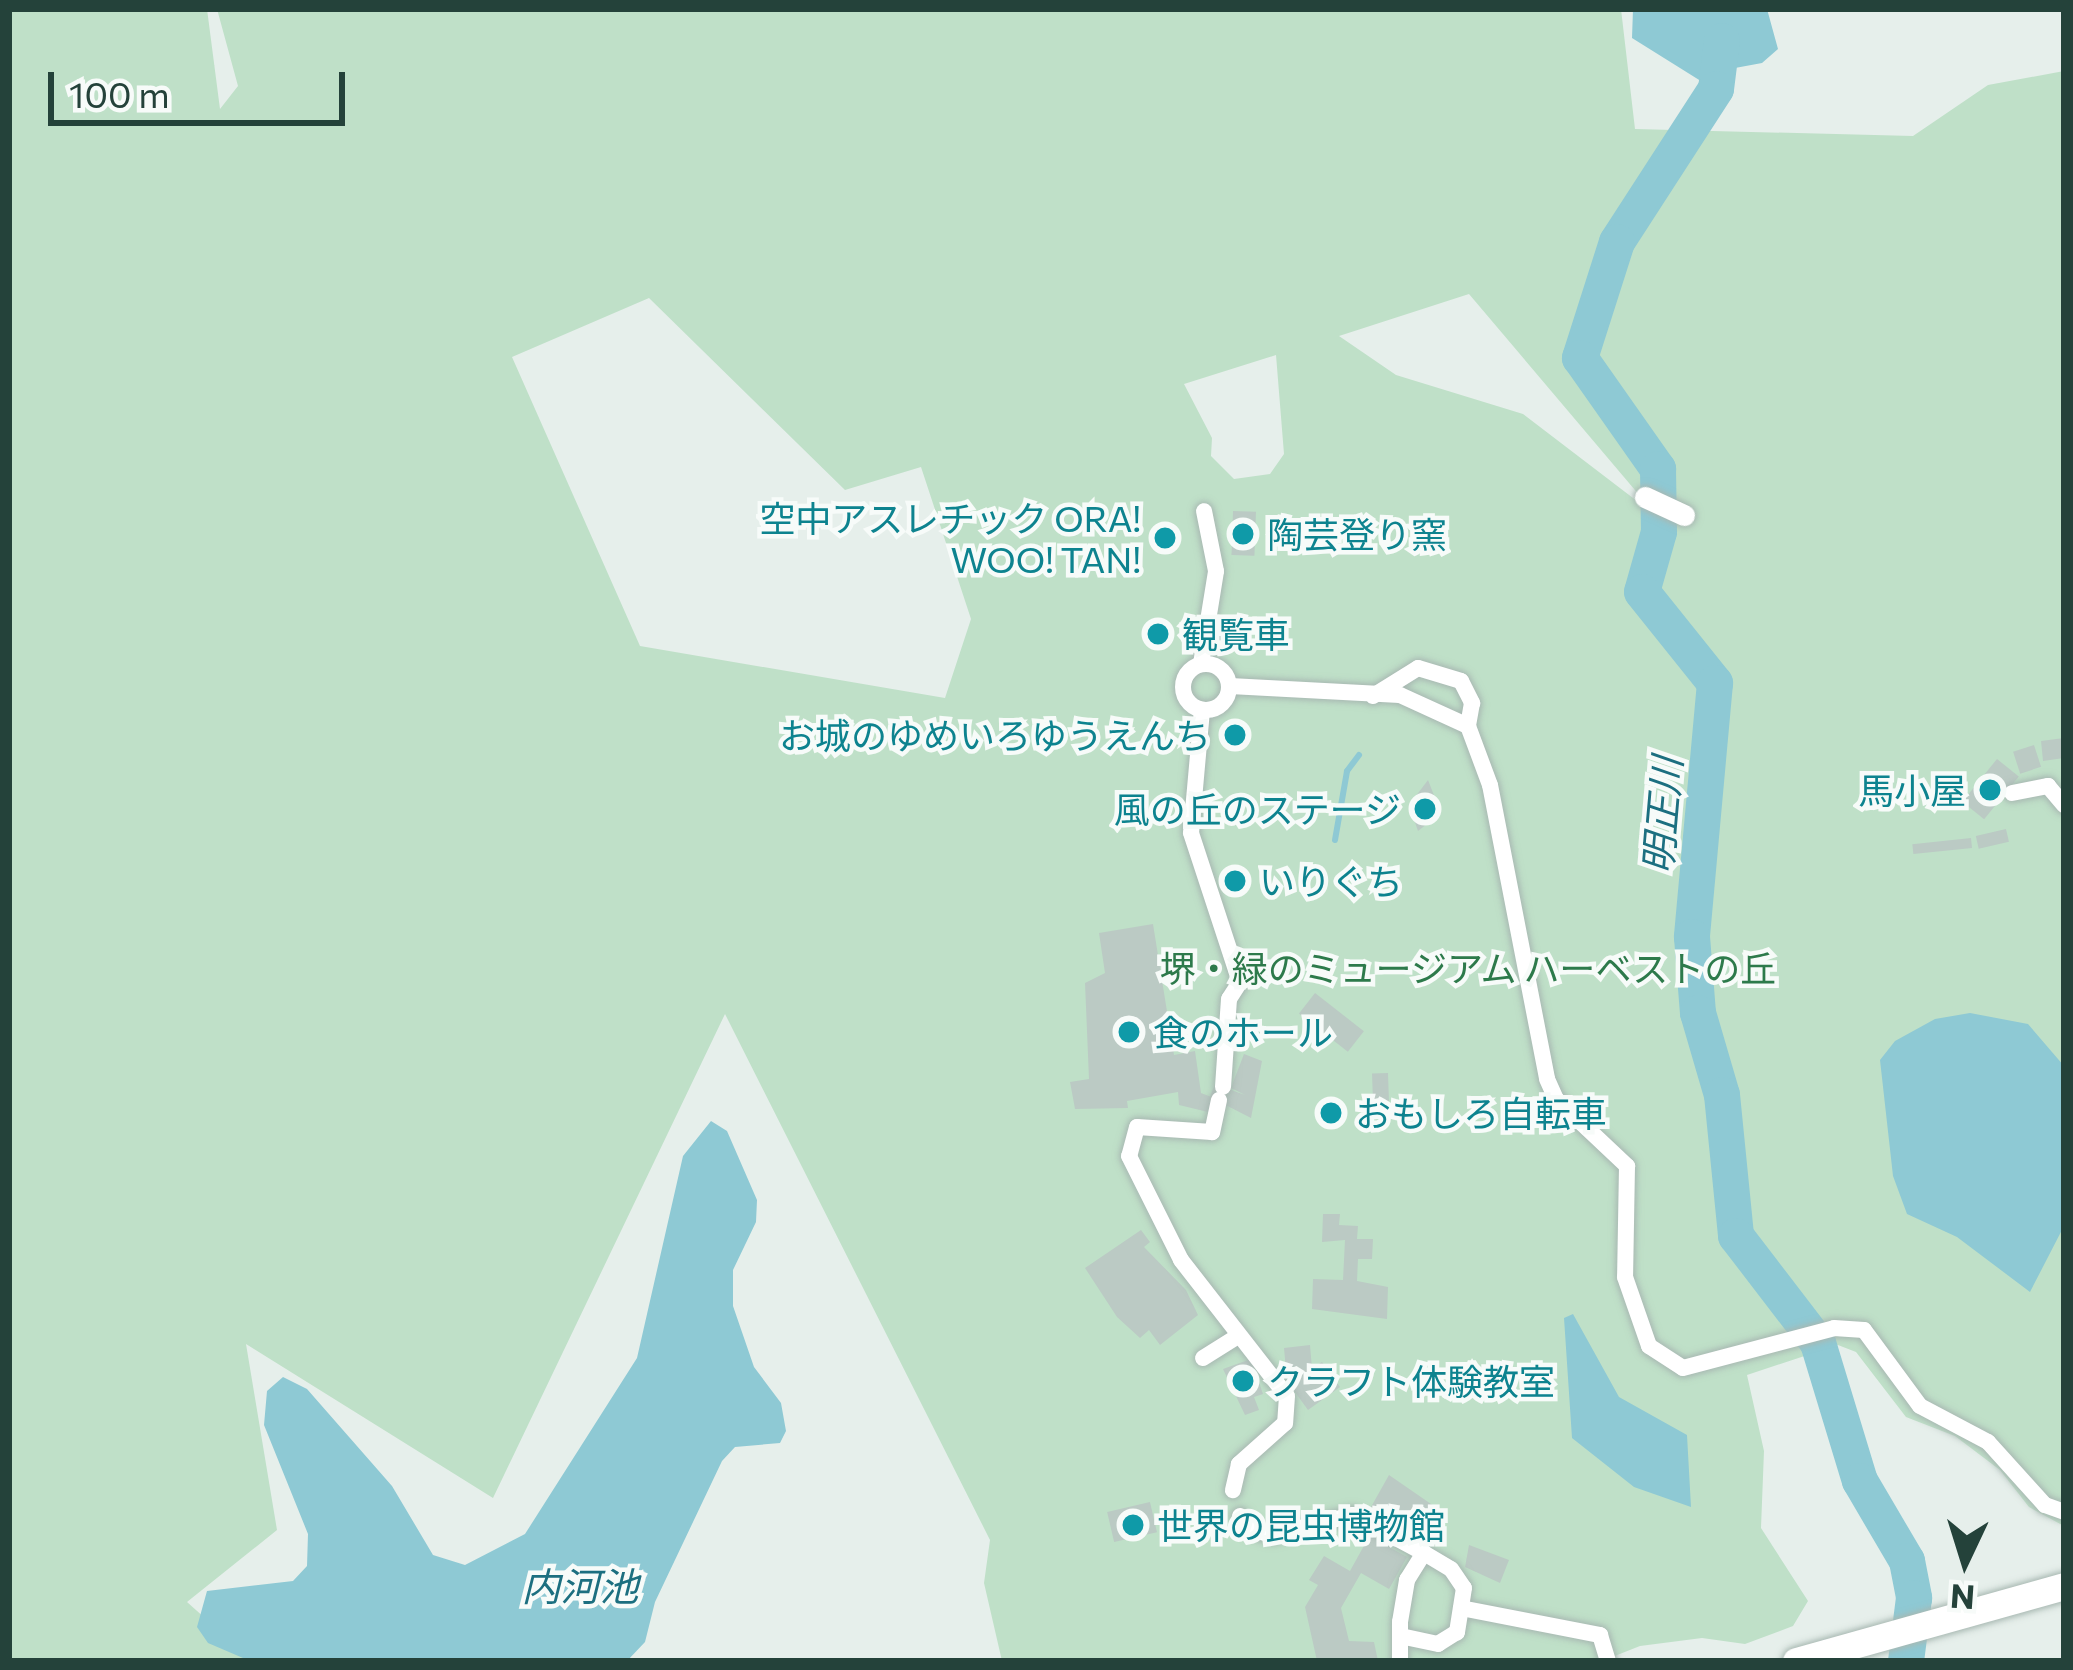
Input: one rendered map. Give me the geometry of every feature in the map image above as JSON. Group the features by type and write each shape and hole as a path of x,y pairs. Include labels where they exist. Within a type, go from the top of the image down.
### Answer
{"street":[{"path":"1645,497 1684,515"},
{"path":"1204,512 1216,572 1202,664 1183,687 1202,710 1191,832 1240,982 1229,999 1213,1132 1137,1127 1129,1156 1154,1218 1236,1336 1286,1396 1287,1411 1275,1434 1239,1464 1233,1490"},
{"path":"1202,664 1224,671 1230,686 1222,704 1202,710"},
{"path":"1373,696 1418,668 1440,670 1461,681 1472,703 1468,726 1490,785 1547,1079 1556,1099 1627,1166 1625,1277 1638,1326 1665,1361 1683,1368 1834,1328 1864,1330 1920,1406 1988,1442 2045,1505 2064,1512"},
{"path":"1230,686 1423,700 1468,726"},
{"path":"2012,794 2048,787 2064,805"},
{"path":"1203,1358 1236,1336"},
{"path":"1240,1516 1250,1529 1272,1535 1353,1515 1451,1569 1464,1588 1457,1632 1438,1644 1400,1636"},
{"path":"1400,1661 1407,1580 1424,1553"},
{"path":"1796,1661 2064,1586"},
{"path":"1462,1608 1600,1636 1608,1661"}],"green space":[{"name":"堺・緑のミュージアム ハーベストの丘","path":"9,9 207,9 220,109 238,86 217,9 1621,9 1635,129 1913,136 1988,85 2064,71 2064,1526 2029,1507 2000,1470 1955,1436 1906,1417 1856,1352 1838,1345 1747,1375 1764,1451 1761,1528 1808,1601 1793,1626 1745,1644 1702,1638 1640,1646 1602,1661 1002,1661 984,1583 990,1540 725,1014 493,1498 246,1344 277,1530 187,1602 253,1661 9,1661","holes":["1469,294 1651,509 1650,511 1523,414 1396,375 1339,336","649,298 845,490 921,467 971,619 945,698 640,646 512,357","1276,355 1284,454 1270,474 1234,479 1211,456 1212,438 1184,384"]}],"water":[{"path":"1633,9 1767,9 1778,49 1762,63 1735,68 1720,93 1632,38"},
{"path":"1970,1013 2028,1024 2064,1066 2064,1226 2030,1292 1957,1237 1907,1214 1893,1176 1880,1060 1895,1041 1935,1019"},
{"name":"内河池","path":"711,1121 727,1131 757,1200 756,1222 733,1270 733,1306 754,1367 781,1403 786,1431 780,1443 735,1447 722,1461 655,1602 645,1642 627,1661 250,1661 208,1643 197,1627 207,1591 293,1581 307,1566 308,1534 264,1425 267,1391 283,1377 307,1389 392,1486 433,1555 465,1565 525,1534 637,1358 683,1156"},
{"path":"1573,1314 1619,1397 1687,1435 1691,1507 1634,1487 1572,1438 1564,1318"}],"building":[{"name":"陶芸登り窯","path":"1233,511 1256,512 1254,556 1231,555"},
{"path":"1219,616 1241,620 1235,651 1213,648"},
{"path":"2064,738 2064,758 2043,761 2041,741"},
{"path":"2034,745 2041,767 2020,774 2013,752"},
{"name":"馬小屋","path":"1997,759 2019,777 1984,819 1962,802"},
{"name":"風の丘のステージ","path":"1428,780 1441,813 1418,831 1409,805"},
{"path":"2006,829 2009,842 1979,849 1976,836"},
{"path":"1971,838 1972,848 1913,854 1912,844"},
{"name":"食のホール","path":"1153,924 1174,1055 1195,1051 1201,1093 1214,1098 1208,1112 1179,1105 1178,1092 1127,1101 1128,1108 1075,1109 1070,1082 1089,1079 1085,983 1105,973 1099,933"},
{"path":"1315,993 1364,1031 1348,1052 1299,1013"},
{"path":"1244,1054 1262,1061 1251,1118 1210,1097 1215,1084 1245,1095 1231,1088"},
{"path":"1388,1073 1389,1101 1373,1102 1372,1074"},
{"path":"1323,1214 1340,1214 1339,1225 1358,1226 1357,1239 1373,1239 1372,1259 1358,1259 1357,1281 1388,1287 1387,1319 1312,1309 1313,1279 1343,1280 1345,1240 1322,1242"},
{"path":"1141,1230 1150,1242 1144,1247 1186,1290 1198,1315 1160,1345 1149,1330 1140,1338 1117,1317 1085,1268"},
{"path":"1310,1345 1312,1369 1322,1362 1340,1387 1308,1410 1287,1381 1284,1348"},
{"name":"クラフト体験教室","path":"1251,1359 1263,1394 1254,1397 1259,1410 1245,1415 1223,1369"},
{"path":"1389,1475 1447,1515 1432,1542 1402,1525 1389,1547 1407,1557 1389,1589 1361,1573 1341,1608 1349,1641 1374,1642 1378,1661 1317,1661 1305,1607 1318,1585 1309,1580 1324,1556 1350,1571 1382,1513 1371,1507"},
{"name":"世界の昆虫博物館","path":"1150,1502 1157,1532 1114,1542 1107,1512"},
{"path":"1469,1545 1509,1560 1500,1583 1465,1567"}],"waterway":[{"name":"明正川","path":"1722,41 1716,89 1617,242 1580,358 1658,469 1659,532 1642,592 1715,683 1692,937 1698,1013 1722,1095 1736,1236 1818,1343 1860,1481 1907,1561 1914,1598 1906,1661"},
{"path":"1335,840 1347,771 1359,755"}],"place":[{"name":"陶芸登り窯","path":"1243,534"},
{"name":"空中アスレチック ORA! WOO! TAN!","path":"1165,538"},
{"name":"観覧車","path":"1158,634"},
{"name":"お城のゆめいろゆうえんち","path":"1235,735"},
{"name":"馬小屋","path":"1990,790"},
{"name":"風の丘のステージ","path":"1425,809"},
{"name":"いりぐち","path":"1235,881"},
{"name":"食のホール","path":"1129,1032"},
{"name":"おもしろ自転車","path":"1331,1113"},
{"name":"クラフト体験教室","path":"1243,1381"},
{"name":"世界の昆虫博物館","path":"1133,1525"}]}
